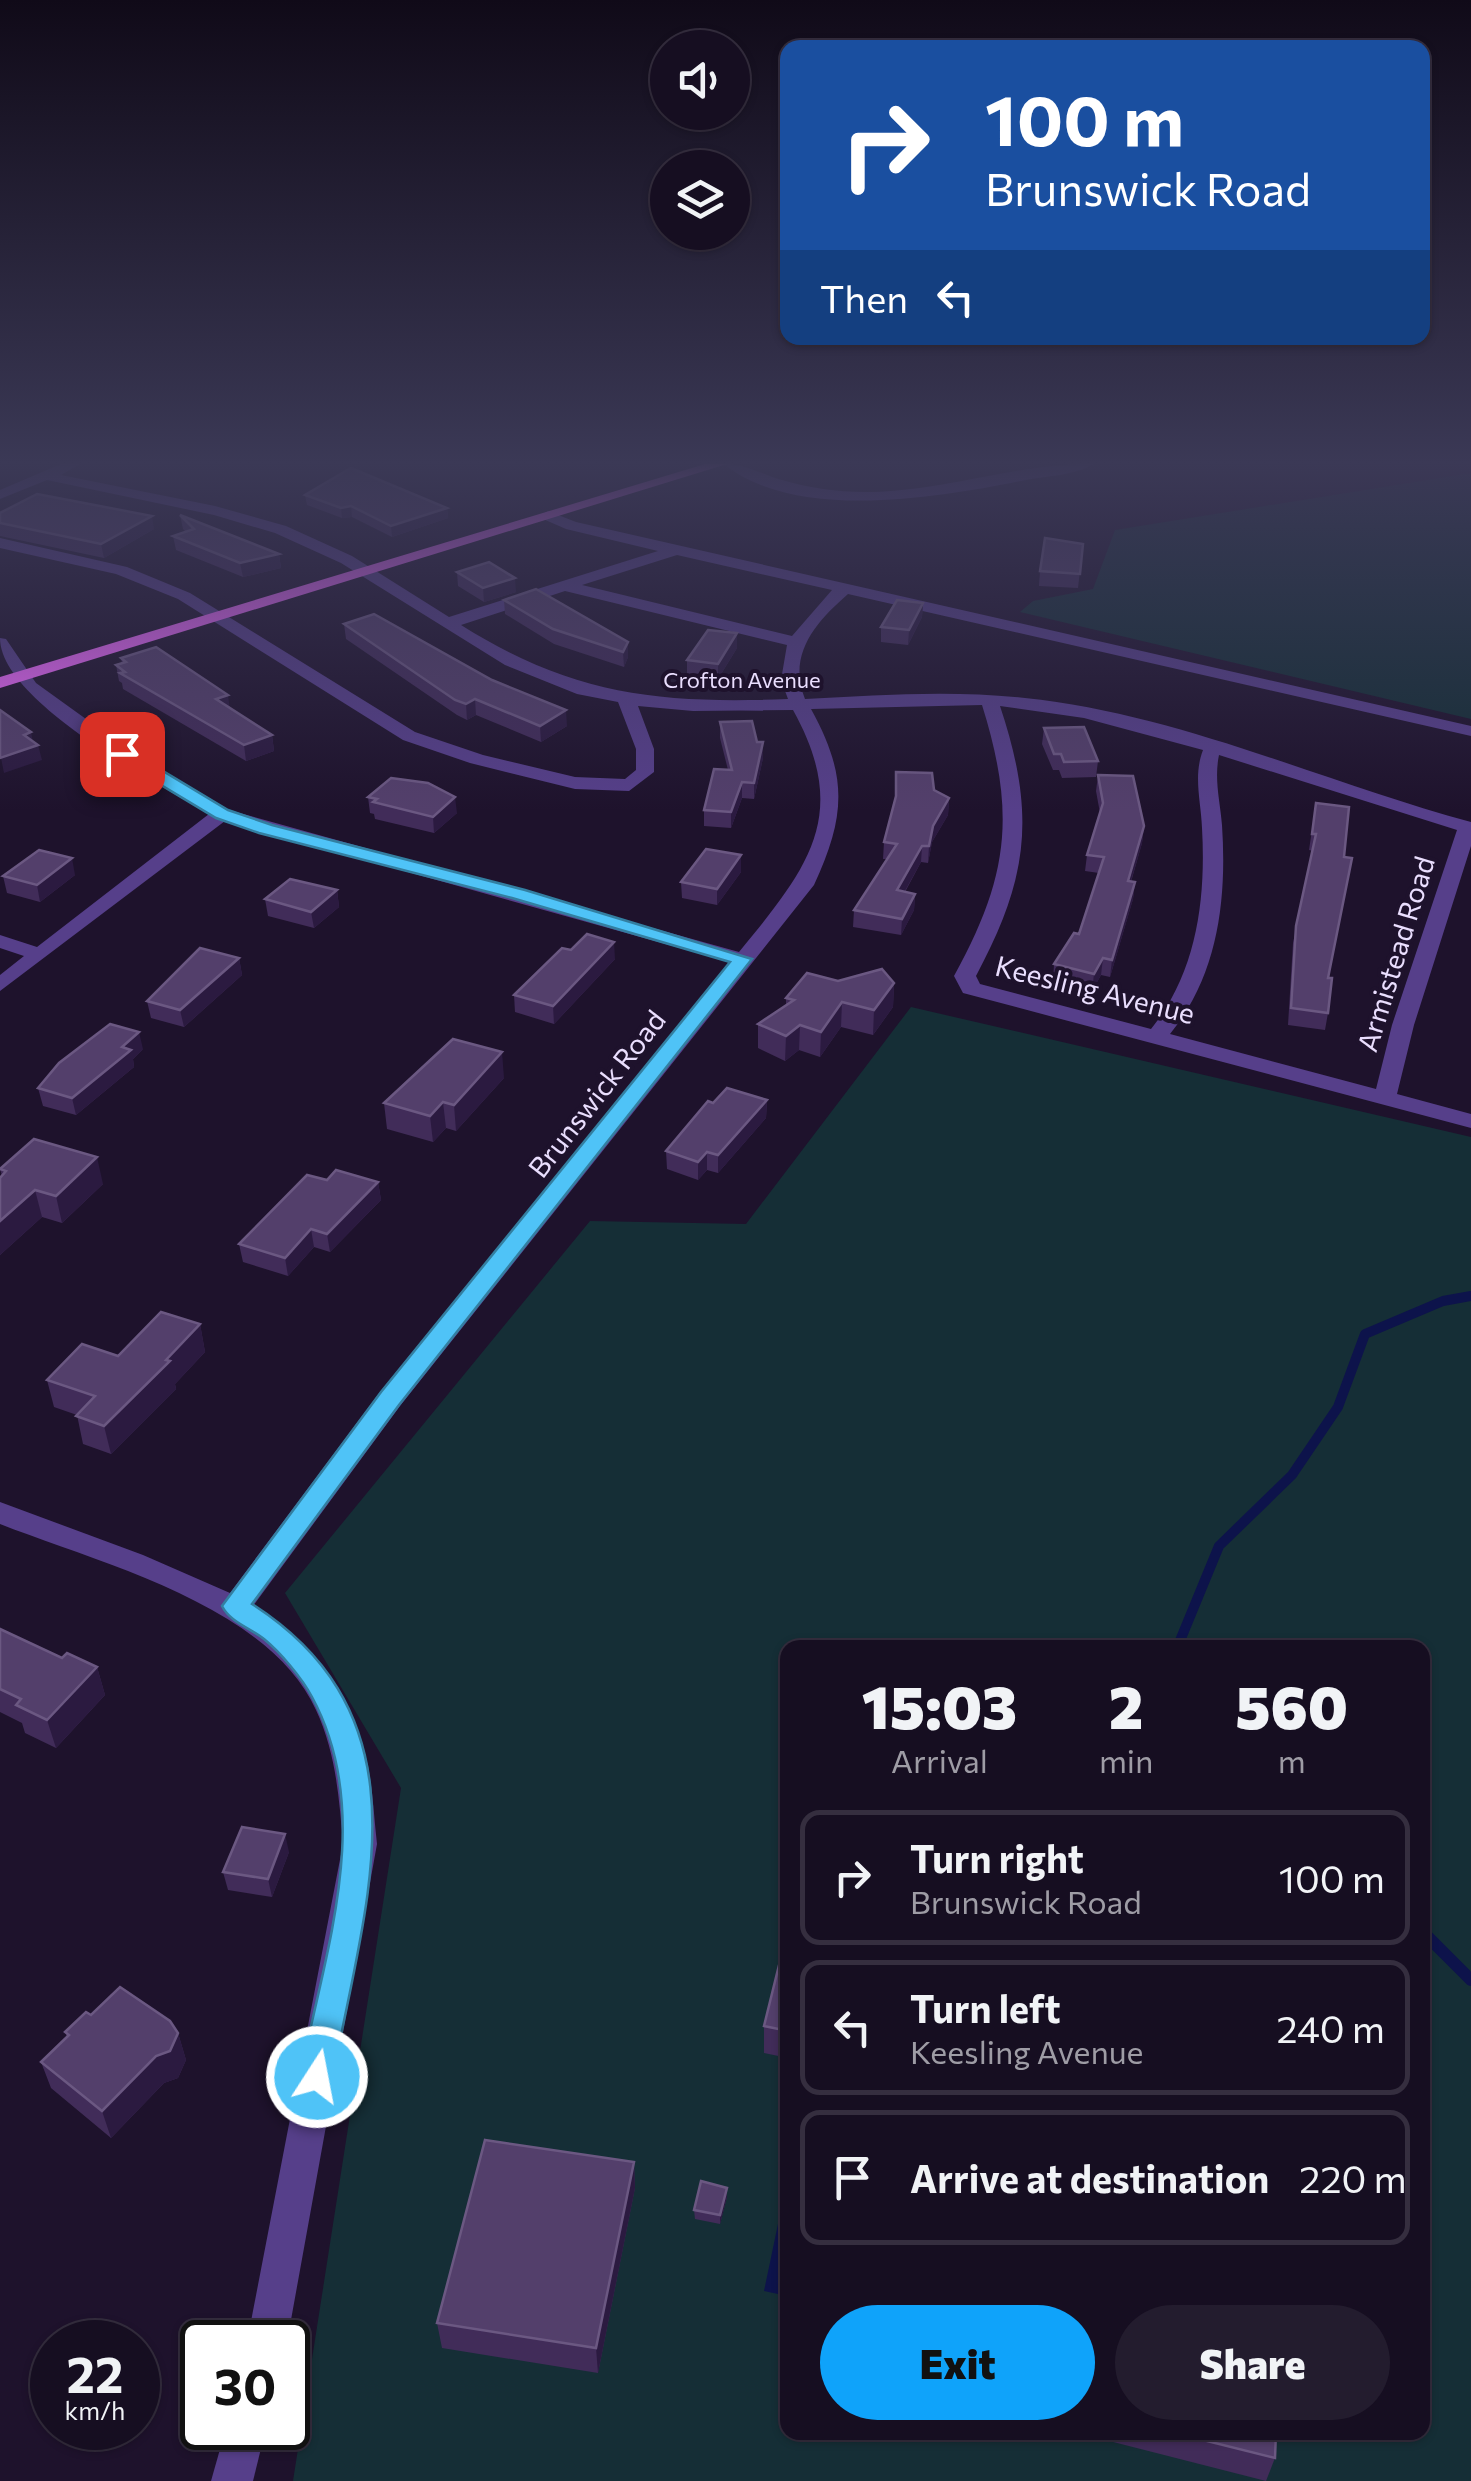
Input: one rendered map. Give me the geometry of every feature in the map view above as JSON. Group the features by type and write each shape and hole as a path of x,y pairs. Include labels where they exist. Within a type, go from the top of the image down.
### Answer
{"main road":[{"path":"0,683 332,580"}],"street":[{"path":"142,580 217,614 409,736 477,759 575,783 629,785 646,772 645,749 626,700"},
{"name":"Crofton Avenue","path":"376,580 542,677 626,700 703,706 916,697 989,699 1112,719 1213,747 1332,790 1469,828"},
{"path":"446,624 584,580"},
{"path":"817,580 1471,731"},
{"path":"565,586 797,642 810,622 847,586"},
{"name":"Brunswick Road","path":"236,1606 390,1398 804,885 826,831 830,774 790,670 797,642"},
{"path":"0,643 30,688 79,724 222,814 742,959"},
{"name":"Keesling Avenue","path":"989,699 1014,777 1012,857 1005,902 965,982 982,993 1471,1121"},
{"path":"1157,1036 1181,1006 1200,958 1209,916 1214,863 1205,777 1213,747"},
{"path":"0,985 222,814"},
{"name":"Armistead Road","path":"1385,1098 1402,1025 1469,828"},
{"path":"0,941 38,954"},
{"path":"0,1514 236,1606 275,1632 322,1688 351,1751 360,1796 360,1844 271,2320"},
{"path":"232,2481 240,2450"}],"shaded area":[{"path":"1096,580 1471,580 1471,719 1020,612 1033,601 1093,589"},
{"path":"911,1007 1471,1137 1471,2481 293,2481 298,2450 310,2450 310,2372 401,1788 285,1593 590,1221 746,1224"},
{"path":"780,2214 780,2294 764,2291"}],"building":[{"path":"470,580 509,580 483,588"},
{"path":"536,589 628,642 623,652 553,629 504,600"},
{"path":"897,600 923,603 909,630 881,627"},
{"path":"374,614 492,680 566,710 540,726 475,699 466,704 455,700 344,624"},
{"path":"708,630 737,633 718,664 687,660"},
{"path":"156,647 228,695 216,699 272,735 244,745 120,673 125,672 116,665 126,662 121,658"},
{"path":"0,710 31,732 24,735 38,745 0,758"},
{"path":"752,721 757,742 763,742 754,783 742,782 731,812 704,810 714,769 732,770 720,722"},
{"path":"1084,727 1098,761 1064,762 1061,754 1054,754 1044,728"},
{"path":"896,772 932,773 934,790 949,798 933,826 929,846 922,846 897,890 915,894 902,919 854,910 897,844 884,842 896,796"},
{"path":"1098,775 1133,776 1144,826 1128,881 1135,882 1112,960 1103,958 1094,974 1054,964 1074,933 1079,934 1104,857 1087,855 1103,803"},
{"path":"391,778 428,783 455,797 433,817 373,802 377,799 368,797"},
{"path":"1316,803 1349,807 1344,857 1352,858 1328,978 1332,978 1328,1013 1291,1008 1296,926 1316,834 1312,834"},
{"path":"706,849 741,855 717,889 681,882"},
{"path":"39,850 72,858 37,885 3,876"},
{"path":"290,879 337,890 311,912 265,899"},
{"path":"587,934 614,942 553,1006 514,995 562,948 571,950"},
{"path":"200,948 239,958 180,1010 147,1001"},
{"path":"882,969 894,983 874,1010 842,1002 821,1032 800,1025 786,1036 758,1024 794,1000 786,998 807,973 838,981"},
{"path":"110,1024 139,1032 122,1047 131,1050 72,1098 38,1088 59,1063"},
{"path":"453,1039 502,1052 454,1105 443,1102 430,1116 384,1103"},
{"path":"727,1088 767,1100 718,1155 707,1152 698,1162 666,1151 708,1101 713,1103"},
{"path":"34,1139 97,1157 56,1196 35,1190 0,1221 0,1178 6,1171 0,1169"},
{"path":"336,1170 378,1182 327,1234 311,1229 285,1258 239,1244 307,1175 327,1180"},
{"path":"161,1312 200,1324 166,1360 170,1361 104,1426 76,1416 95,1396 47,1380 82,1344 118,1356"},
{"path":"0,1629 62,1658 67,1653 97,1667 47,1720 16,1705 21,1699 0,1689"},
{"path":"242,1827 285,1834 268,1879 223,1872"},
{"path":"780,1961 780,2029 764,2026"},
{"path":"120,1987 170,2021 178,2033 170,2051 156,2056 102,2111 41,2062 86,2012 91,2015"},
{"path":"485,2140 634,2162 596,2348 437,2323"},
{"path":"701,2181 727,2188 720,2215 694,2210"},
{"path":"1203,2440 1276,2440 1275,2458"}],"waterway":[{"path":"1180,1640 1219,1546 1292,1475 1338,1407 1365,1334 1443,1301 1471,1296"},
{"path":"1430,1939 1471,1980"}],"route":[{"path":"122,754 222,814 265,829 388,858 742,959 390,1398 236,1606 275,1632 299,1655 322,1688 351,1751 360,1796 360,1844 317,2077"}]}
